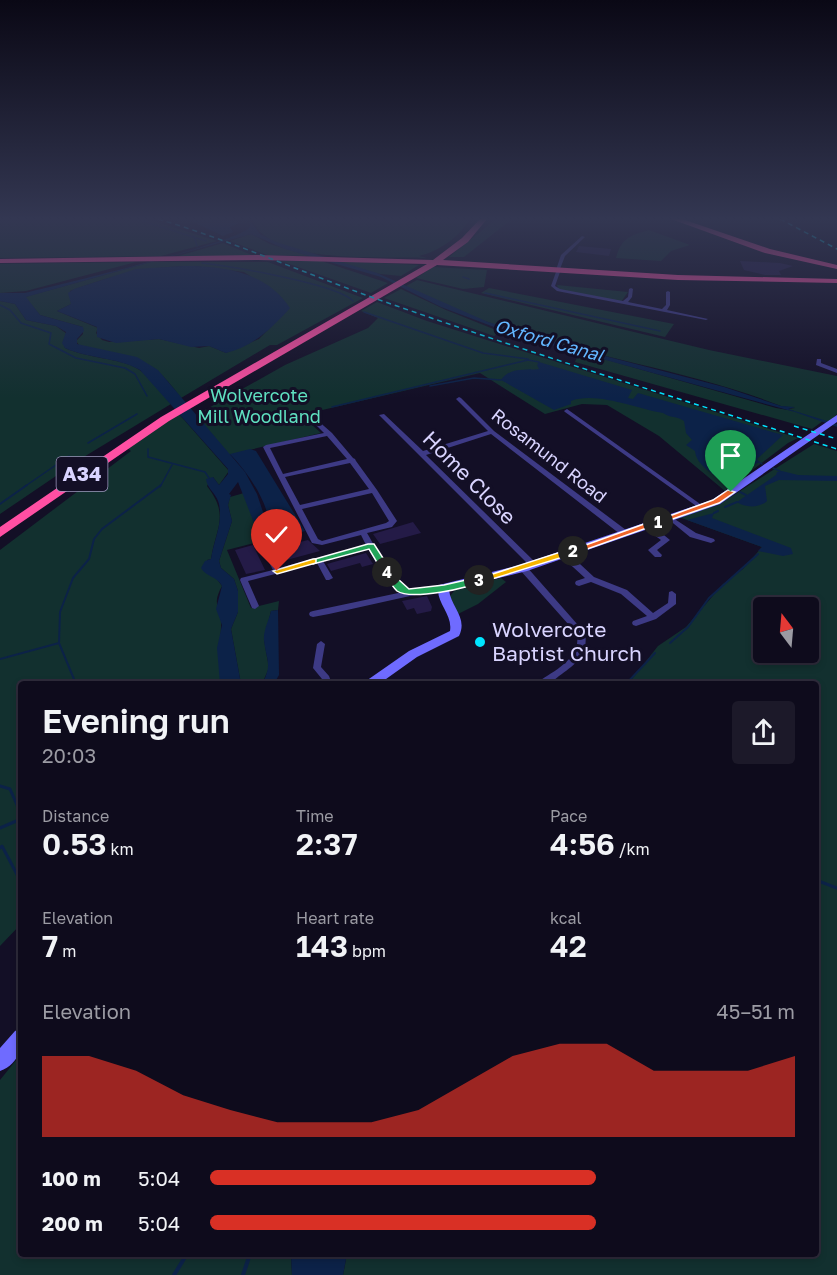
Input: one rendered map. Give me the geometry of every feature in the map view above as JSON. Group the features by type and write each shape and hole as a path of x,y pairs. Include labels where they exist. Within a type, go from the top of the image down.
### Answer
{"highway":[{"name":"A34","path":"0,520 88,459 402,278"},
{"path":"650,278 705,283 837,282"},
{"name":"A34","path":"0,533 161,417"}],"street":[{"path":"556,278 554,286 558,290 706,320"},
{"path":"624,303 630,297 631,290"},
{"path":"663,311 668,305 668,292"},
{"path":"819,360 818,364 821,367 837,370"},
{"name":"Rosamund Road","path":"459,399 492,432 623,532"},
{"path":"567,411 701,507"},
{"path":"308,414 330,434 353,460 393,521 389,525 322,543 315,542 266,447 330,434"},
{"name":"Home Close","path":"382,415 528,566"},
{"path":"313,614 344,609 408,592 444,588 528,566 701,507 724,497 836,418"},
{"path":"421,454 492,432"},
{"path":"282,476 353,460"},
{"path":"298,508 374,490"},
{"path":"669,518 693,535 711,541"},
{"path":"646,525 666,540 652,550 658,555"},
{"path":"363,532 395,583 408,592"},
{"path":"263,543 277,571"},
{"path":"322,543 330,557"},
{"path":"255,606 244,580 371,546"},
{"path":"564,554 591,579 624,592 653,616"},
{"path":"320,560 329,578"},
{"path":"528,566 581,633 584,642 580,654 545,681"},
{"path":"579,584 591,579"},
{"path":"374,681 413,654 455,633 458,626 457,620 444,596 444,588"},
{"path":"636,623 672,604 672,594"},
{"path":"321,644 317,668 327,681"},
{"path":"0,1062 18,1041"}],"green space":[{"path":"0,278 73,278 26,291 0,293"},
{"path":"92,278 107,278 70,291 71,304 57,311 98,328 96,333 102,340 109,342 159,339 199,348 209,346 226,353 259,339 289,308 280,296 254,278 312,278 363,298 277,345 270,345 181,398 169,383 148,364 137,359 79,345 76,341 83,334 83,327 40,315 25,297"},
{"path":"330,278 374,278 388,283 371,293"},
{"path":"418,278 486,278 484,287 463,289"},
{"path":"417,280 709,350 837,376 837,414 830,422 823,421 812,429 575,362 579,352 776,408 794,411 787,409 795,408 781,406 700,380 536,338 495,325 423,296 406,286"},
{"path":"557,285 628,292 621,302 559,290"},
{"path":"489,288 674,324 665,337 481,293"},
{"path":"401,289 501,332 494,336 384,298"},
{"path":"0,301 15,304 26,320 56,326 67,334 63,341 65,348 122,362 143,372 171,404 87,455 0,514"},
{"name":"Wolvercote Mill Woodland","path":"377,302 427,321 798,438 788,443 725,491 659,436 607,405 582,404 545,414 480,373 301,415 321,433 228,455 196,415 285,365 368,328 378,318 361,311"},
{"path":"179,414 229,471 219,485 213,477 207,486 214,496 220,514 211,559 207,560 208,574 216,578 222,586 217,599 221,621 220,681 18,681 18,927 0,946 0,550 131,451 127,448"},
{"path":"814,444 837,451 837,1275 343,1275 346,1257 819,1257 819,681 630,681 658,646 686,627 723,584 743,569 762,547 676,516 718,505"},
{"path":"244,493 256,528 265,532 269,529 269,539 227,550 251,608 279,601 278,610 271,611 264,640 269,668 263,681 240,681 231,629 238,612 238,591 234,579 221,568 219,561 232,521 228,505 230,497"},
{"path":"501,578 506,582 478,604 458,614 450,596 455,590"},
{"path":"18,1058 18,1257 291,1257 292,1275 0,1275 0,1080"}],"water":[{"path":"92,278 26,297 40,315 83,327 84,331 77,339 77,344 137,357 158,370 245,472 257,494 268,527 265,532 261,533 256,528 238,482 229,494 231,495 228,505 232,521 219,561 221,568 234,579 238,591 238,612 231,629 240,681 220,681 217,648 222,625 216,609 222,586 201,568 205,561 211,559 220,518 218,500 206,479 213,477 219,485 228,474 228,469 140,370 65,348 62,343 66,332 56,326 26,320 15,304 0,301 0,293 25,293"},
{"path":"107,278 256,278 269,286 290,308 254,341 226,353 209,346 191,347 159,339 116,343 97,337 97,327 57,311 71,304 68,293"},
{"name":"Oxford Canal","path":"384,278 389,278 488,322 578,349 724,387 781,406 795,407 788,409 837,424 837,427 795,412 515,335 441,307"},
{"path":"539,362 632,390 628,398 633,399 638,393 783,435 757,459 759,462 724,483 702,465 695,451 686,445 692,440 686,433 684,421 681,419 617,402 592,398 571,401 571,404 554,410 501,380 514,371 539,369 537,365"},
{"path":"250,449 256,451 305,531 270,542 268,514 260,495 230,454"},
{"path":"777,472 798,475 837,476 837,481 779,480 765,486 767,501 764,503 752,506 737,502"},
{"path":"714,513 712,518 791,548 793,554 783,556 758,551 762,547 687,520"},
{"path":"278,610 279,675 276,681 263,681 268,667 264,633 271,611"},
{"path":"291,1257 346,1257 343,1275 292,1275"}],"building":[{"path":"413,522 421,533 380,544 373,534"},
{"path":"308,540 320,551 279,562 272,549"},
{"path":"253,545 265,570 246,574 235,550"},
{"path":"366,553 373,564 362,567 360,563 331,571 327,564"},
{"path":"427,596 432,607 431,611 417,614 414,608 407,610 402,601"}],"waterway":[{"path":"289,278 327,288 353,301"},
{"path":"485,293 660,331"},
{"path":"0,305 10,310 21,323 51,333 49,344 76,358 125,368 135,374 147,396"},
{"path":"364,312 483,353 528,359"},
{"path":"332,407 528,360 539,362"},
{"path":"430,386 474,378 501,380"},
{"path":"88,443 137,414"},
{"path":"148,449 148,457 205,472 209,478"},
{"path":"24,487 69,456"},
{"path":"160,487 172,465"},
{"path":"773,468 780,471"},
{"path":"724,483 730,486"},
{"path":"0,504 27,485"},
{"path":"59,643 60,612 73,578 89,559 94,539 102,529 161,485"},
{"path":"740,492 746,495"},
{"path":"725,507 737,502"},
{"path":"714,513 718,511"},
{"path":"670,643 688,627 709,598 758,554"},
{"path":"0,659 59,643"},
{"path":"59,643 75,681"},
{"path":"629,681 655,653"},
{"path":"0,786 10,789 18,807"},
{"path":"0,828 18,820"},
{"path":"0,848 2,846 18,876"},
{"path":"819,881 837,888"},
{"path":"174,1275 185,1257"},
{"path":"243,1275 249,1257"}],"railway":[{"path":"323,278 452,325 837,449"},
{"path":"794,426 837,439"}],"place":[{"name":"Wolvercote Baptist Church","path":"480,642"}],"route":[{"path":"277,571 371,546 400,588 408,592 444,588 534,565 623,532 716,502 731,492"}]}
